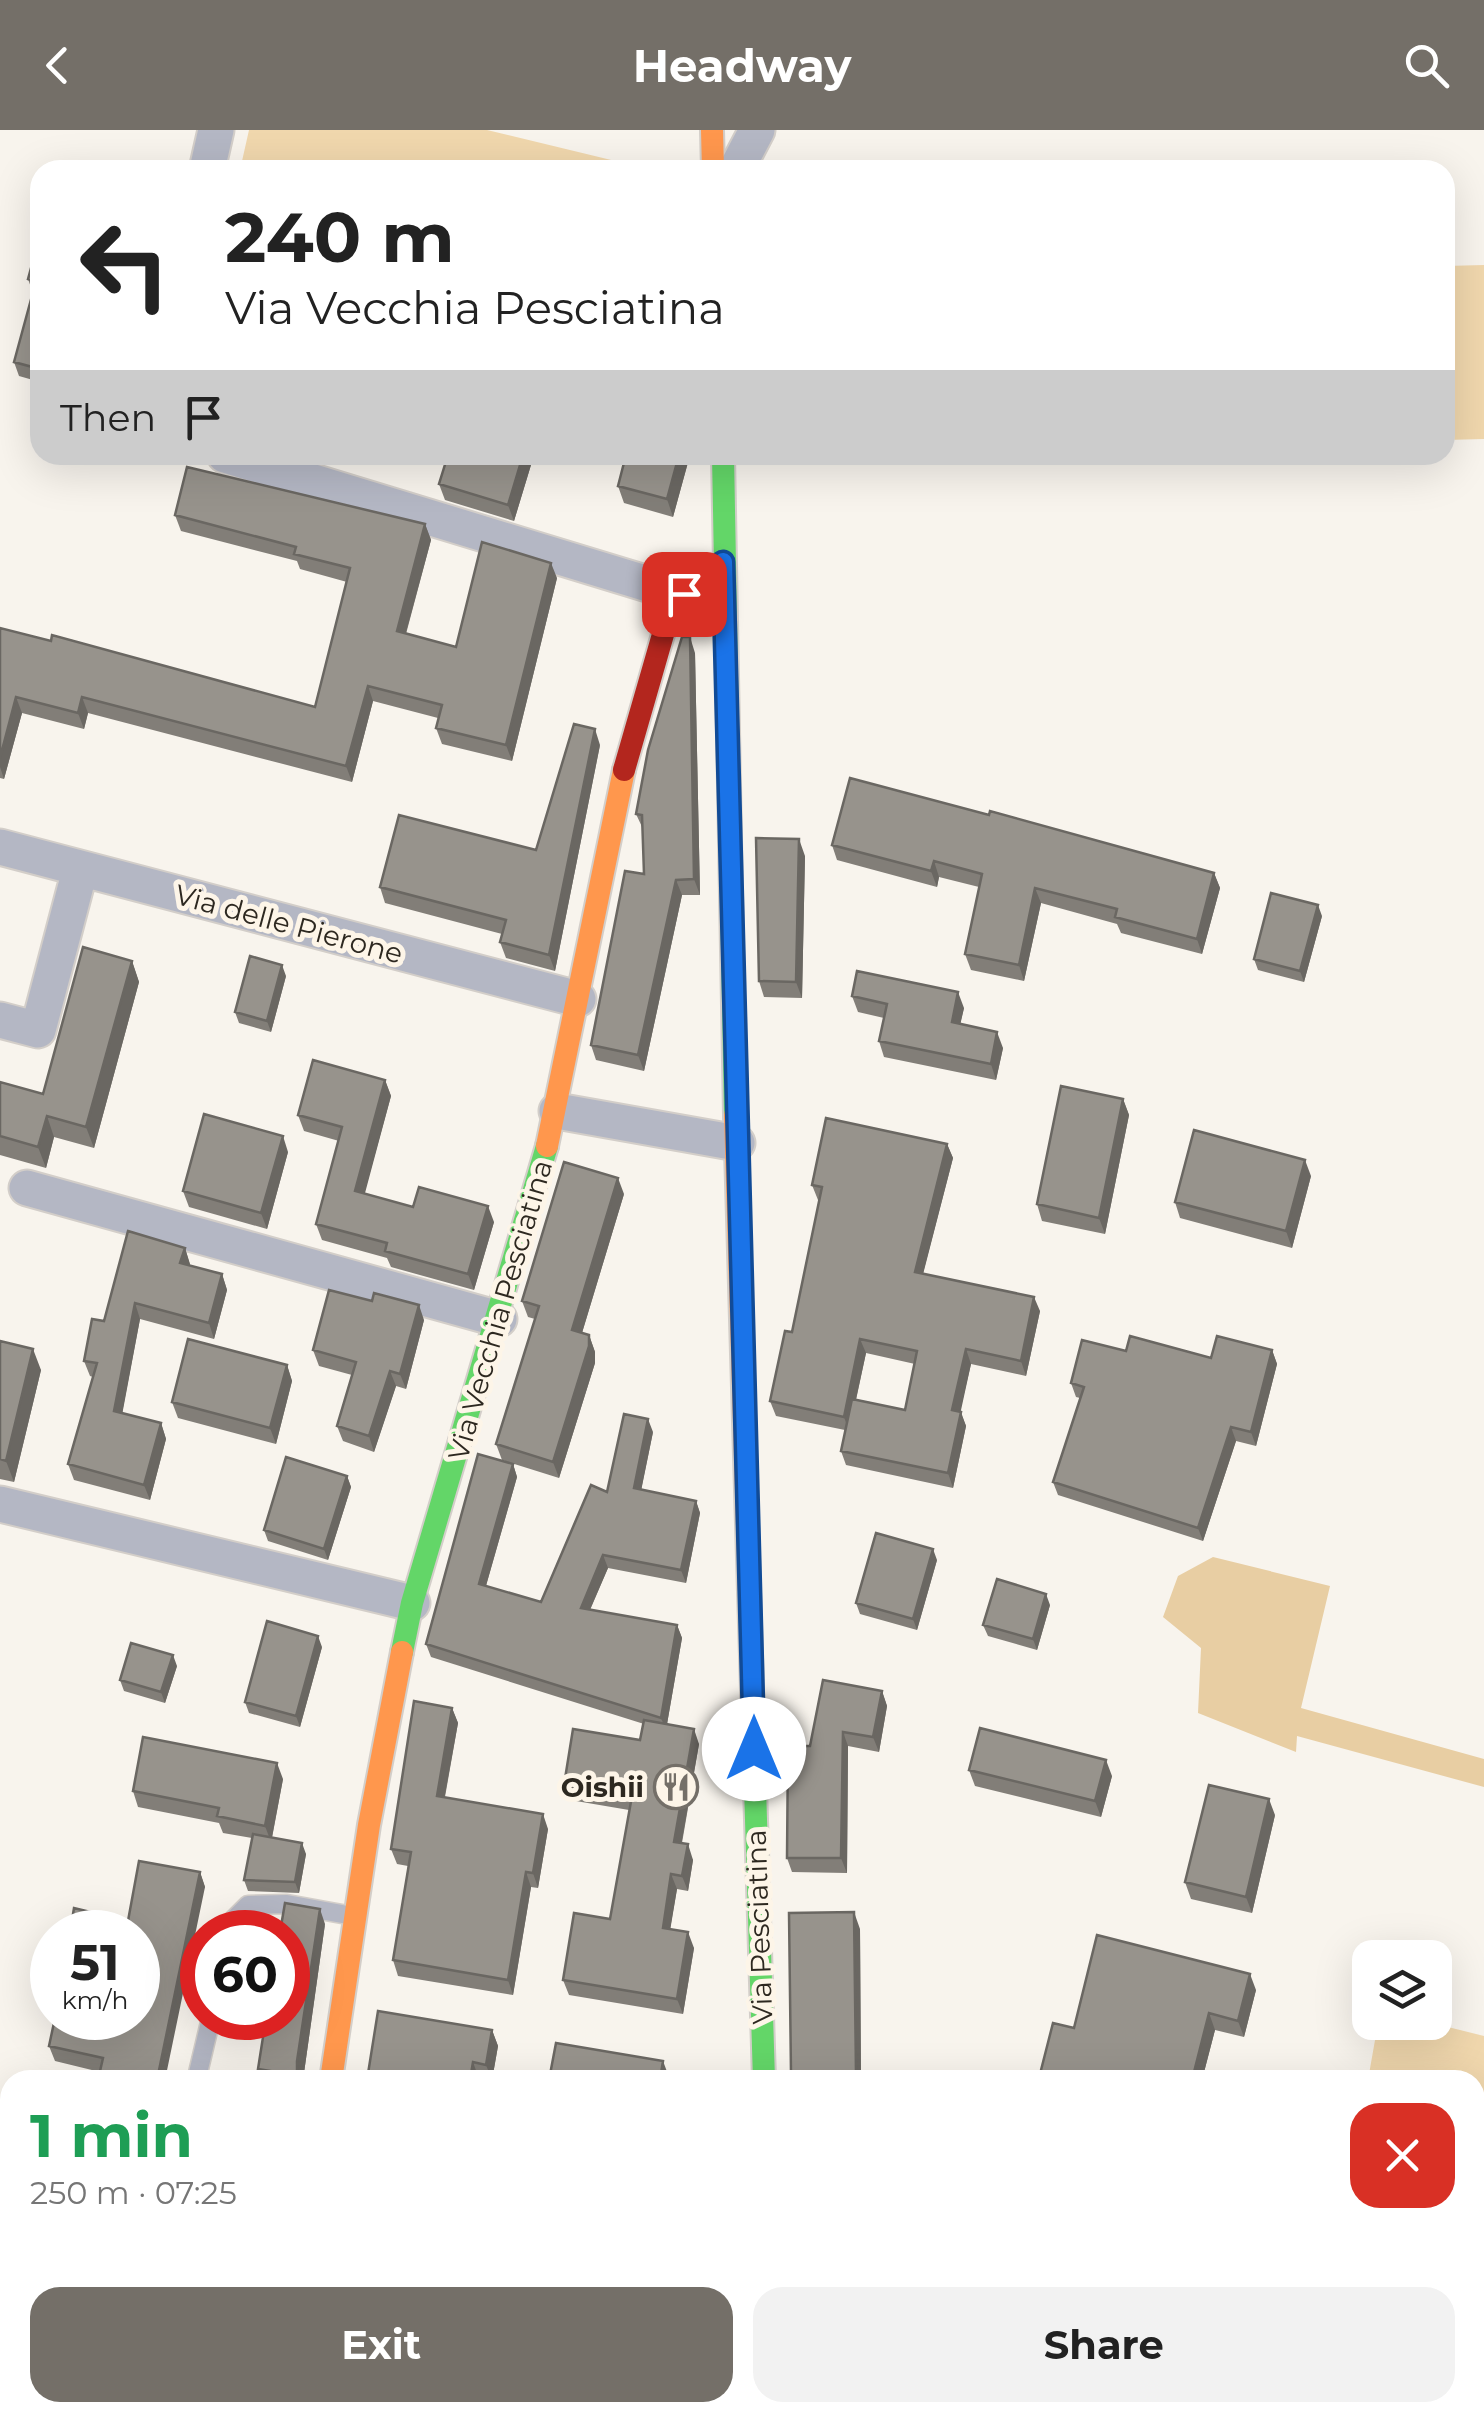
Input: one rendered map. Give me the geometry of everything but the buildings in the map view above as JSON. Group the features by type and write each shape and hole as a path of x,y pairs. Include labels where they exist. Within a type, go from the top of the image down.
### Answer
{"main road":[{"path":"712,130 713,160"},
{"name":"Via Pesciatina","path":"724,465 736,1142 764,2070"},
{"name":"Via Vecchia Pesciatina","path":"332,2070 355,1916 412,1603 499,1319 557,1111 626,760 664,630 684,594 723,562"}],"street":[{"path":"209,160 216,130"},
{"path":"741,160 757,130"},
{"path":"258,465 684,594"},
{"name":"Via delle Pierone","path":"0,847 578,999"},
{"path":"0,1020 38,1030 80,870"},
{"path":"557,1111 736,1142"},
{"path":"27,1188 499,1319"},
{"path":"0,1504 412,1603"}],"lane":[{"path":"243,1910 248,1905 288,1904 355,1916"},
{"path":"199,2070 206,2040"}],"shaded area":[{"path":"249,130 487,130 611,160 242,160"},
{"path":"1484,265 1484,439 1455,440 1455,266"},
{"path":"1213,1557 1330,1586 1301,1708 1484,1759 1484,1787 1297,1736 1296,1752 1198,1713 1201,1648 1163,1617 1178,1576"},
{"path":"1452,2028 1484,2036 1484,2070 1370,2070 1375,2040 1452,2040"}],"traffic: fast":[{"path":"723,465 735,1115"},
{"path":"402,1652 412,1603 547,1146"},
{"path":"749,1592 764,2070"}],"traffic: slow":[{"path":"712,130 713,160"},
{"path":"547,1146 624,770"},
{"path":"735,1115 749,1592"},
{"path":"332,2070 369,1825 402,1652"}],"traffic: jam":[{"path":"624,770 664,631 684,595 723,563"}],"place":[{"name":"Oishii","path":"676,1787"}],"route":[{"path":"684,594 723,562 754,1749"}]}
